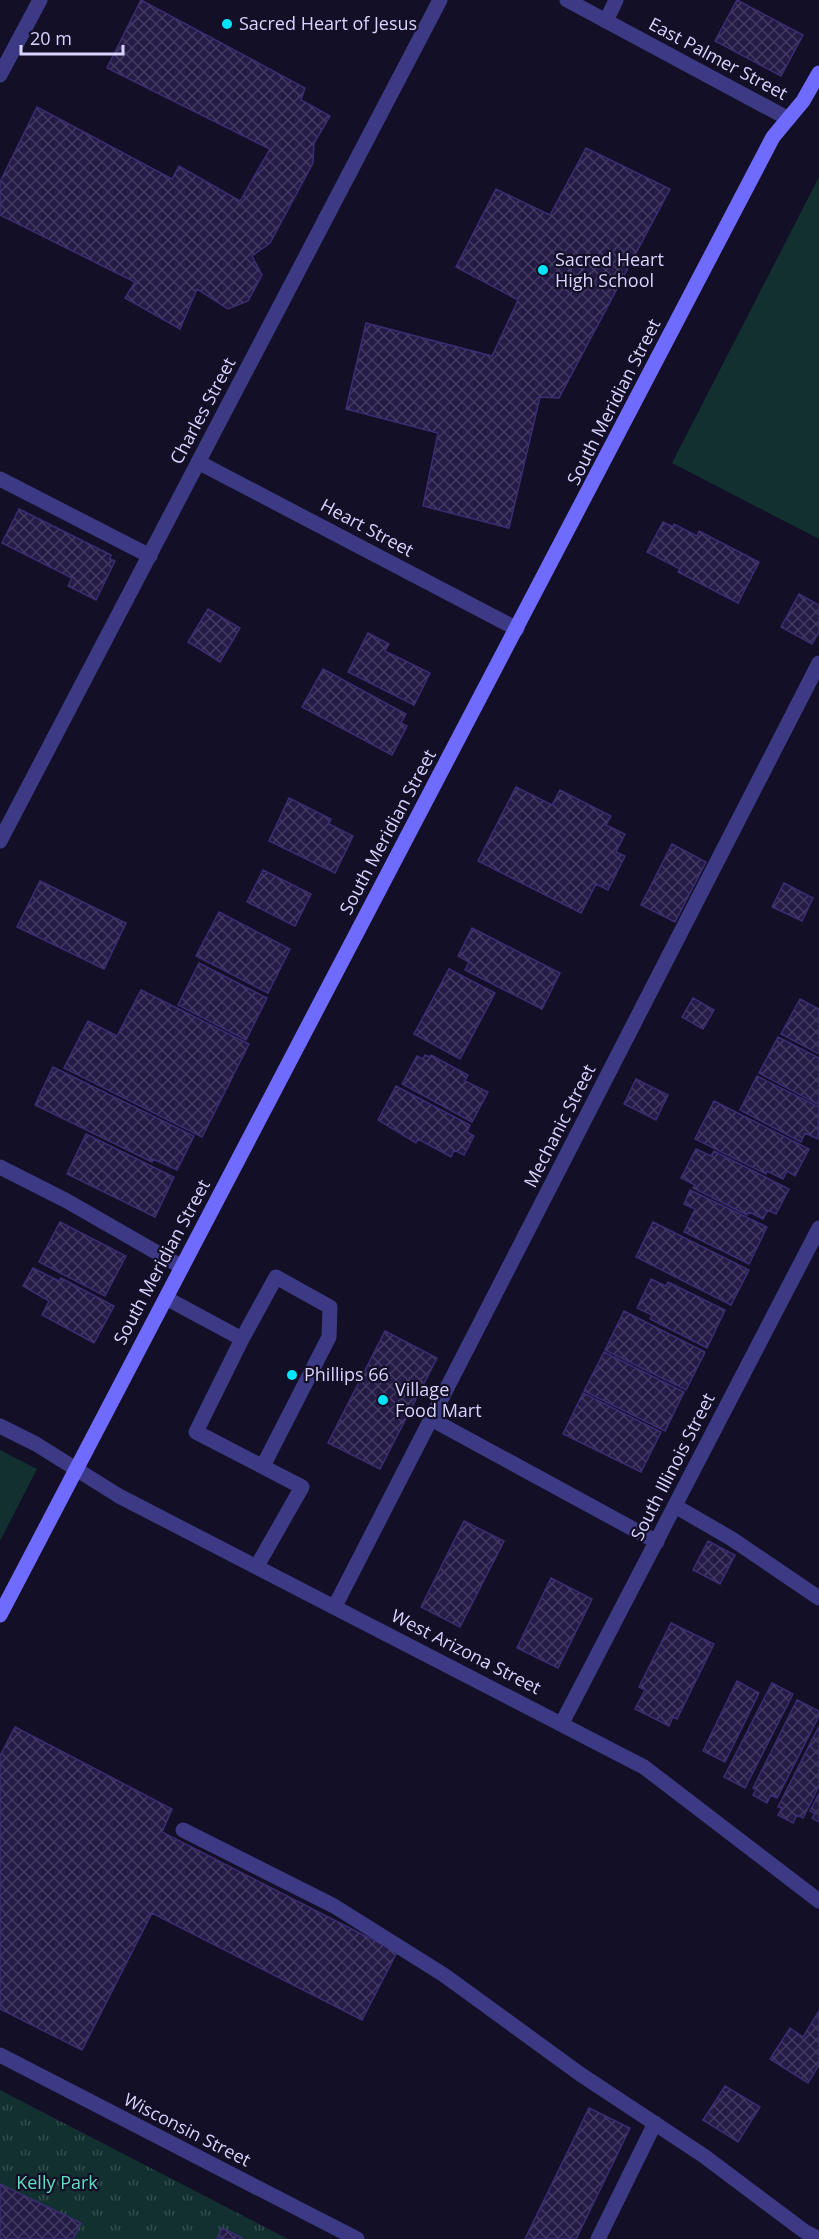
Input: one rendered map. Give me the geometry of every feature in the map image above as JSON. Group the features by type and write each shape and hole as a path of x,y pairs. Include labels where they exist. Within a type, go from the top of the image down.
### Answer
{"main road":[{"name":"South Meridian Street","path":"0,1615 774,137 803,101 819,73"}],"street":[{"path":"0,75 40,0"},
{"name":"Charles Street","path":"0,841 440,0"},
{"name":"East Palmer Street","path":"567,0 788,118"},
{"path":"606,21 616,0"},
{"name":"Heart Street","path":"198,462 517,629"},
{"path":"0,479 150,556"},
{"name":"Mechanic Street","path":"335,1606 819,663"},
{"path":"0,1167 67,1201 182,1267"},
{"name":"South Illinois Street","path":"562,1723 819,1228"},
{"path":"257,1566 302,1486 262,1466 196,1432 276,1277 330,1307 329,1337 262,1466"},
{"path":"166,1298 242,1340"},
{"path":"431,1419 657,1542"},
{"name":"West Arizona Street","path":"0,1426 111,1491 562,1723 663,1780 819,1900"},
{"path":"675,1506 732,1539 819,1598"},
{"path":"183,1830 334,1906 444,1975 554,2056 704,2156 804,2231 819,2239"},
{"name":"Wisconsin Street","path":"0,2055 357,2239"},
{"path":"598,2239 655,2124"}],"green space":[{"path":"819,177 819,539 672,463"},
{"path":"0,1450 37,1469 0,1541"},
{"name":"Kelly Park","path":"0,2090 288,2239 0,2239"}],"building":[{"path":"141,0 305,88 301,100 330,116 314,143 313,163 270,243 252,256 262,275 248,301 228,309 197,289 180,329 125,298 135,282 0,215 0,182 37,107 172,179 179,166 240,201 270,149 107,68"},
{"path":"737,0 803,35 781,76 715,41"},
{"path":"586,148 670,189 559,398 540,397 509,528 423,506 438,433 346,409 366,323 492,356 518,300 456,267 496,189 550,215"},
{"path":"19,509 111,555 110,559 115,561 96,600 68,586 72,578 2,543"},
{"path":"663,522 673,527 674,524 697,536 699,531 759,562 738,603 678,572 680,569 647,552"},
{"path":"799,594 819,605 819,632 812,644 781,627"},
{"path":"208,609 240,628 220,662 188,642"},
{"path":"368,633 389,644 385,651 430,673 414,705 348,672"},
{"path":"323,669 406,714 401,723 407,726 392,755 302,707"},
{"path":"516,787 552,805 560,790 611,816 606,825 625,834 616,852 625,856 608,890 596,884 581,913 478,861"},
{"path":"289,798 331,819 329,824 353,836 335,873 269,841"},
{"path":"672,844 706,862 675,922 641,905"},
{"path":"263,870 311,894 295,926 247,902"},
{"path":"40,881 126,923 104,969 17,927"},
{"path":"784,883 813,898 802,921 772,907"},
{"path":"219,912 290,949 268,993 196,956"},
{"path":"472,928 560,973 542,1009 465,970 469,962 458,956"},
{"path":"199,963 267,998 246,1040 178,1005"},
{"path":"449,969 495,993 460,1059 414,1034"},
{"path":"141,990 249,1044 202,1137 64,1068 88,1021 117,1036"},
{"path":"693,998 714,1010 703,1029 682,1017"},
{"path":"800,999 819,1009 819,1054 781,1034"},
{"path":"778,1037 819,1058 819,1105 759,1073"},
{"path":"425,1055 430,1057 431,1055 468,1075 465,1081 488,1092 472,1122 402,1084 417,1056 423,1059"},
{"path":"53,1067 194,1136 177,1170 153,1159 152,1162 35,1105"},
{"path":"757,1076 819,1107 818,1139 805,1133 801,1142 740,1110"},
{"path":"636,1079 668,1095 656,1120 624,1104"},
{"path":"396,1086 470,1125 467,1132 474,1136 464,1155 454,1150 451,1157 418,1139 416,1143 378,1120"},
{"path":"714,1101 809,1149 795,1176 787,1171 783,1179 767,1171 766,1174 695,1139"},
{"path":"86,1134 174,1177 155,1217 67,1174"},
{"path":"696,1149 711,1156 714,1151 789,1189 776,1214 768,1210 763,1219 749,1212 747,1215 693,1188 695,1185 681,1178"},
{"path":"690,1190 767,1227 749,1264 684,1232 695,1209 684,1204"},
{"path":"60,1222 126,1256 105,1296 39,1262"},
{"path":"653,1222 749,1270 731,1305 636,1257"},
{"path":"33,1268 59,1281 61,1278 114,1306 94,1343 42,1315 49,1301 23,1286"},
{"path":"651,1279 666,1286 668,1282 725,1310 707,1348 650,1319 652,1315 637,1308"},
{"path":"624,1311 705,1352 686,1390 605,1350"},
{"name":"Village Food Mart","path":"385,1331 437,1358 380,1469 328,1443"},
{"path":"604,1352 684,1392 665,1431 584,1391"},
{"path":"583,1393 661,1432 641,1472 563,1434"},
{"path":"464,1521 504,1541 460,1627 421,1607"},
{"path":"708,1541 735,1555 720,1584 693,1570"},
{"path":"551,1578 592,1599 558,1668 517,1648"},
{"path":"671,1623 714,1644 677,1719 673,1717 669,1726 635,1709 645,1690 639,1687"},
{"path":"737,1681 759,1693 725,1762 703,1751"},
{"path":"772,1683 793,1694 745,1788 724,1777"},
{"path":"797,1700 819,1711 819,1716 777,1798 771,1795 767,1803 753,1795 756,1790 753,1788"},
{"path":"819,1726 819,1786 803,1818 797,1815 793,1823 778,1815 782,1808 778,1807"},
{"path":"15,1727 172,1809 162,1832 397,1952 362,2020 152,1913 82,2050 0,2009 0,1756"},
{"path":"819,1793 819,1822 812,1818 815,1814 810,1811"},
{"path":"819,2011 819,2065 808,2083 770,2059 790,2028 803,2037"},
{"path":"725,2086 760,2107 738,2142 703,2120"},
{"path":"589,2108 630,2128 576,2239 525,2239"},
{"path":"0,2184 81,2223 73,2239 0,2239"},
{"path":"222,2228 244,2239 217,2239"}],"place":[{"name":"Sacred Heart of Jesus","path":"227,24"},
{"name":"Sacred Heart High School","path":"543,270"},
{"name":"Phillips 66","path":"292,1375"},
{"name":"Village Food Mart","path":"383,1400"}]}
